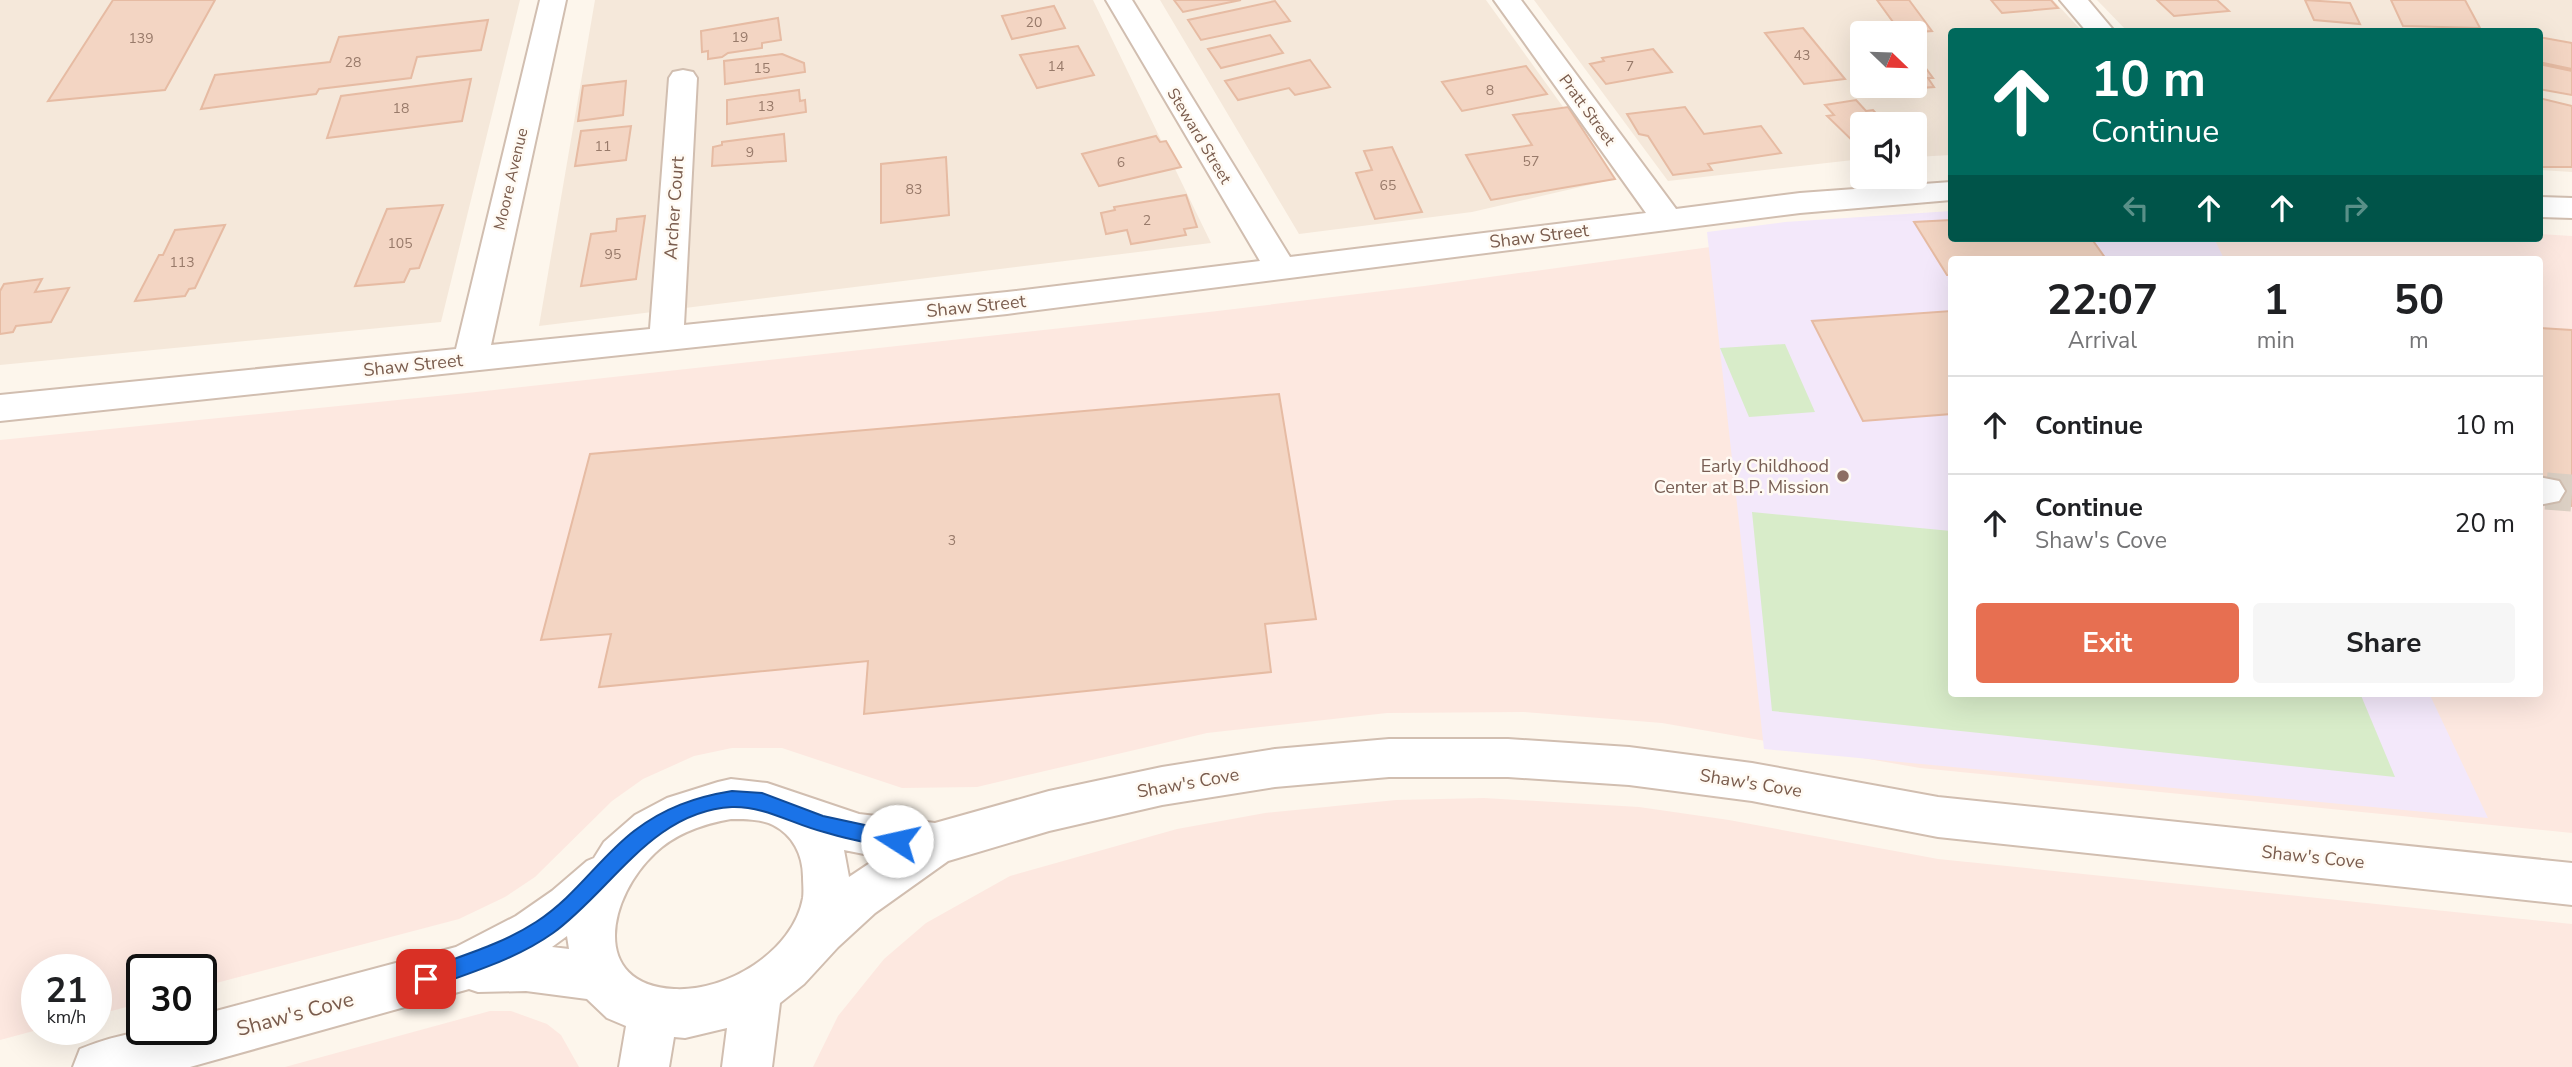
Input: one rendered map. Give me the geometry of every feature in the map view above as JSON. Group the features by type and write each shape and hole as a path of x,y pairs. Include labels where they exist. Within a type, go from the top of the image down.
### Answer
{"street":[{"name":"Moore Avenue","path":"471,358 553,0"},
{"name":"Steward Street","path":"1119,0 1281,270"},
{"name":"Pratt Street","path":"1507,0 1667,219"},
{"path":"2073,0 2098,28"},
{"name":"Archer Court","path":"666,338 683,78"},
{"name":"Shaw Street","path":"0,408 1007,303 1800,202 1948,191"},
{"path":"2543,207 2572,208"},
{"name":"Shaw's Cove","path":"772,980 858,898 935,844 1049,811 1163,786 1275,768 1389,758 1508,758 1629,766 1752,782 1938,817 2572,884"},
{"path":"732,799 762,801 789,811 810,828 824,851 828,879 824,909 810,940 772,980 722,1007 687,1014 653,1012 624,1000 604,980 592,954 590,924 597,893 615,864 639,838 668,818 699,805 732,799"},
{"name":"Shaw's Cove","path":"789,811 859,834 935,844"},
{"name":"Shaw's Cove","path":"98,1067 452,972 500,953 544,928 582,897 615,864"},
{"name":"Shaw's Cove","path":"452,972 496,967 538,967 572,971 604,980"},
{"path":"747,1067 772,980"},
{"path":"644,1067 653,1012"}],"shaded area":[{"path":"0,0 520,0 441,322 0,365"},
{"path":"595,0 1093,0 1211,243 539,326"},
{"path":"1160,0 1486,0 1615,179 1472,212 1299,234"},
{"path":"1534,0 2053,0 2079,28 1948,28 1948,155 1927,156 1927,112 1850,112 1850,160 1668,181"},
{"path":"2097,0 2572,0 2572,172 2543,170 2543,28 2124,28"},
{"name":"Early Childhood Center at B.P. Mission","path":"1948,211 1948,242 2216,242 2223,256 1948,256 1948,697 2431,697 2488,818 1764,749 1707,232 1785,222"},
{"path":"2543,234 2572,236 2572,833 1920,768 1662,723 1524,712 1387,713 1207,733 977,787 902,788 782,748 732,748 694,756 643,779 612,801 535,877 505,897 459,919 217,983 217,954 126,954 126,1007 112,1011 112,954 21,954 21,1034 0,1040 0,440 467,393 1424,286 1784,237 1948,237 1948,242 2543,242"},
{"path":"1484,798 1639,807 1729,820 1938,859 2572,924 2572,1067 813,1067 838,1016 884,959 926,923 1010,876 1177,829 1265,813 1396,800"},
{"path":"490,1011 511,1011 547,1024 561,1035 579,1067 285,1067"}],"green space":[{"path":"1785,344 1815,412 1749,417 1720,348"},
{"path":"1752,512 1948,531 1948,697 2362,697 2395,777 1772,711"}],"building":[{"path":"113,0 215,0 165,90 48,101"},
{"path":"1174,0 1241,0 1183,12"},
{"path":"1877,0 1909,0 1925,21 1892,21"},
{"path":"1991,0 2051,0 2058,8 2002,13"},
{"path":"2157,0 2217,0 2229,11 2174,16"},
{"path":"2305,0 2350,3 2360,24 2314,20"},
{"path":"2391,0 2465,0 2480,28 2403,26"},
{"path":"1275,1 1290,21 1201,40 1188,20"},
{"path":"1054,6 1065,28 1012,39 1002,16"},
{"path":"778,18 781,40 762,43 762,48 728,53 722,57 708,59 708,51 702,52 701,31"},
{"path":"488,20 481,50 417,57 411,78 319,89 316,94 201,109 215,75 330,62 339,37"},
{"path":"1803,28 1845,79 1804,84 1765,33"},
{"path":"1270,35 1283,53 1221,68 1208,49"},
{"path":"2543,38 2572,43 2572,69 2543,63"},
{"path":"1078,46 1094,75 1037,88 1020,55"},
{"path":"1653,49 1672,72 1606,84 1590,64 1604,61 1602,58"},
{"path":"782,54 804,63 805,72 725,84 724,61"},
{"path":"1310,60 1330,87 1295,95 1289,88 1238,100 1225,81"},
{"path":"2543,65 2572,71 2572,95 2543,90"},
{"path":"1526,66 1547,94 1462,111 1442,82"},
{"path":"1927,70 1933,78 1928,78 1934,87 1927,87"},
{"path":"471,79 462,121 327,138 341,96"},
{"path":"626,81 623,115 578,121 583,86"},
{"path":"799,90 800,101 805,100 806,112 727,124 727,100"},
{"path":"2543,99 2572,106 2572,167 2543,167"},
{"path":"1856,100 1866,111 1875,112 1850,112 1850,138 1827,116 1834,115 1825,105"},
{"path":"1568,107 1615,179 1491,200 1466,155 1532,145 1513,115"},
{"path":"1685,107 1704,134 1761,126 1781,153 1708,164 1712,170 1673,175 1648,136 1639,134 1627,114"},
{"path":"631,126 626,160 575,166 581,131"},
{"path":"784,134 786,161 712,166 713,147 722,145 722,142"},
{"path":"1156,136 1160,142 1166,141 1181,167 1099,186 1082,154"},
{"path":"1392,147 1422,212 1375,219 1356,173 1372,170 1364,151"},
{"path":"946,157 949,215 881,223 881,164"},
{"path":"1186,195 1197,227 1184,229 1186,235 1131,244 1127,230 1106,234 1101,213 1115,210 1114,207"},
{"path":"443,205 419,268 410,269 404,282 355,286 387,209"},
{"path":"645,216 636,279 581,286 591,234 616,231 617,219"},
{"path":"1948,220 1948,242 2094,242 2104,256 1948,256 1947,275 1914,222"},
{"path":"225,225 195,288 189,289 185,296 135,301 175,230"},
{"path":"42,279 35,292 69,288 51,322 16,326 13,332 0,334 0,291 4,284"},
{"path":"1948,311 1948,414 1863,421 1812,321"},
{"path":"2543,328 2572,330 2572,506 2554,505 2543,487"},
{"path":"1279,394 1316,619 1265,624 1271,672 864,714 868,661 599,687 611,634 541,640 590,454"}],"tunnel":[{"path":"2546,491 2572,493"}],"place":[{"name":"Early Childhood Center at B.P. Mission","path":"1843,476"}],"route":[{"path":"426,979 500,953 544,928 582,897 639,838 668,818 699,805 732,799 762,801 822,824 897,841"}]}
